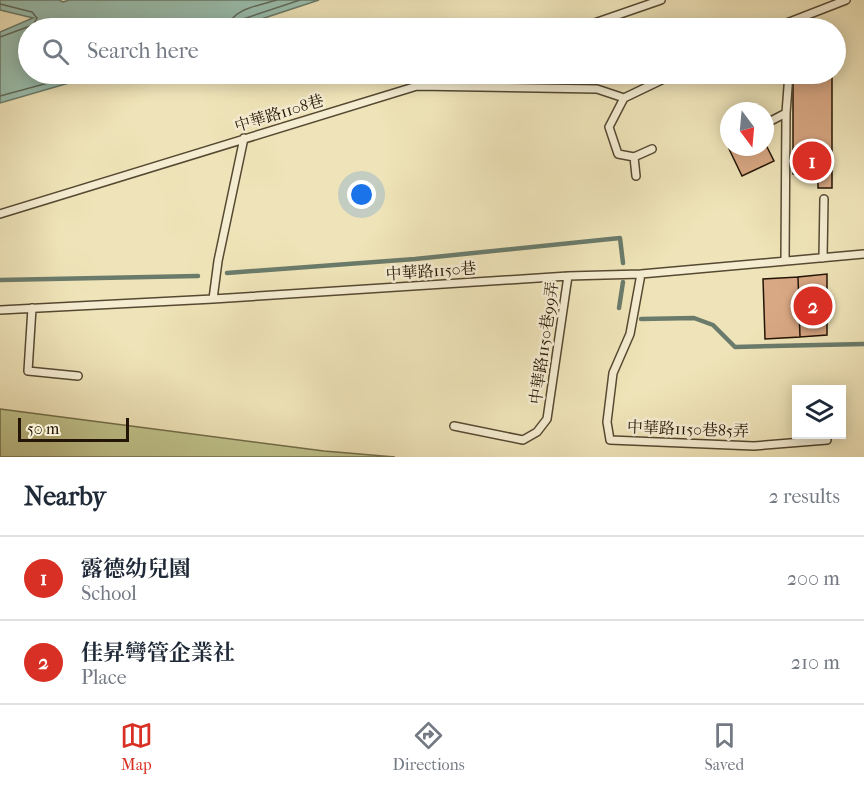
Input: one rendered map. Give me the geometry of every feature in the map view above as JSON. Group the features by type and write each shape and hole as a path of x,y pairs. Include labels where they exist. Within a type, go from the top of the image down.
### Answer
{"lane":[{"path":"609,18 661,0"},
{"path":"807,18 846,0"},
{"path":"417,86 423,84"},
{"path":"652,149 634,157 618,154 609,127 624,98 653,84"},
{"path":"785,261 788,84"},
{"name":"中華路1108巷","path":"0,214 417,86 597,89 624,98"},
{"path":"774,119 786,113"},
{"path":"213,299 218,261 244,138"},
{"path":"634,157 636,176"},
{"path":"823,258 824,199"},
{"name":"中華路1150巷","path":"0,310 568,276 641,274 864,254"},
{"name":"中華路1150巷85弄","path":"641,274 630,334 613,373 607,422 610,440 754,446 827,440"},
{"name":"中華路1150巷99弄","path":"454,426 523,441 537,432 547,419 568,276"},
{"path":"32,308 28,371 78,376"}],"green space":[{"path":"0,409 324,451 395,457 0,457"}],"water":[{"path":"0,0 59,0 63,2 69,0 319,0 264,18 33,18 0,10"},
{"path":"18,24 18,84 66,84 0,103 0,32"}],"building":[{"path":"793,84 832,84 832,188 818,188 818,174 793,174"},
{"path":"732,156 772,156 774,161 742,176"},
{"path":"827,274 827,335 800,337 798,277"},
{"path":"798,277 800,337 765,339 763,279"}],"waterway":[{"path":"227,273 415,259 620,238 623,263"},
{"path":"0,280 198,276"},
{"path":"619,308 623,282"},
{"path":"641,319 694,318 713,325 735,347 864,344"}],"place":[{"name":"露德幼兒園","path":"812,161"},
{"name":"佳昇彎管企業社","path":"813,306"}]}
